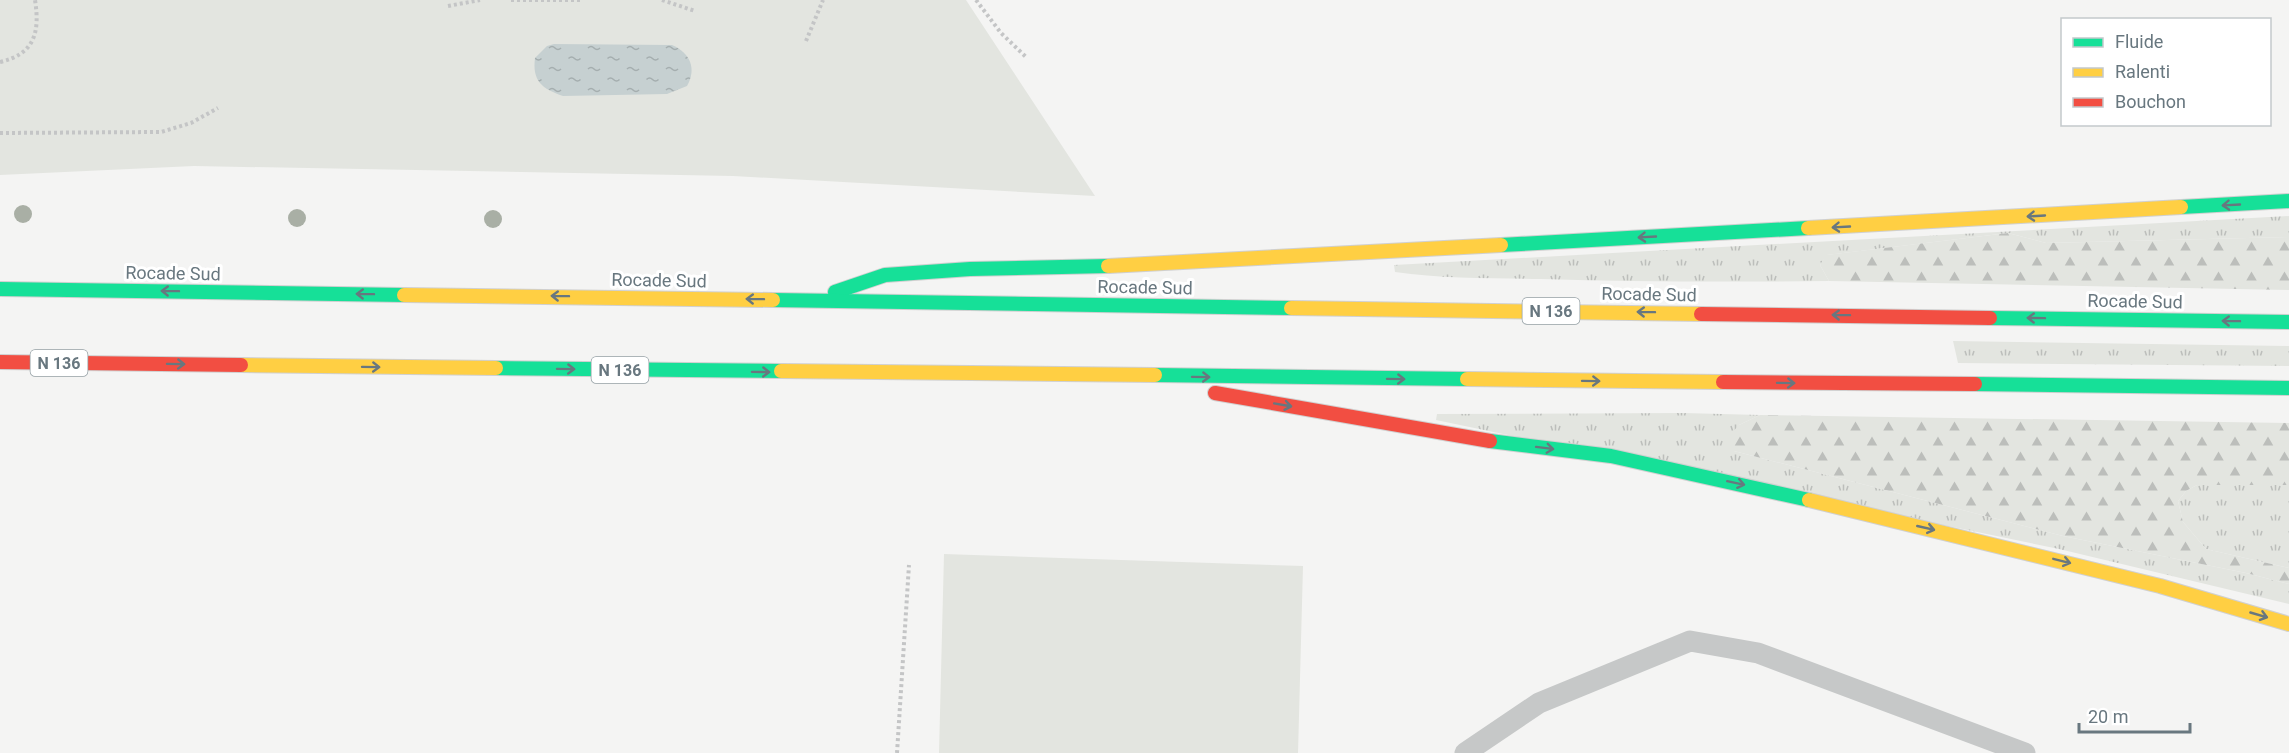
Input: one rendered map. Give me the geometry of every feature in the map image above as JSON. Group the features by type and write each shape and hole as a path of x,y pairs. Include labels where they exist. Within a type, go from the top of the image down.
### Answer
{"highway":[{"path":"813,300 885,275 970,268 1089,267 1339,255 2289,201"},
{"name":"Rocade Sud","path":"0,289 2289,322"},
{"name":"N 136","path":"0,362 2289,388"},
{"path":"1122,376 1487,441 1611,456 1752,486 2039,555 2160,586 2289,624"}],"lane":[{"path":"1465,753 1539,703 1690,641 1758,653 2025,753"}],"path":[{"path":"0,62 11,60 26,50 35,36 38,19 34,0"},
{"path":"448,6 480,0"},
{"path":"511,0 555,2 580,0"},
{"path":"662,0 695,11"},
{"path":"806,41 824,0"},
{"path":"976,0 1000,33 1026,57"},
{"path":"0,133 161,132 191,123 218,108"},
{"path":"897,753 909,565"}],"green space":[{"path":"0,0 966,0 1095,196 733,176 194,166 0,175"},
{"path":"2289,216 2289,237 2046,243 2008,233 1827,255 1820,265 1829,281 1721,282 1467,278 1395,272 1394,265"},
{"path":"2008,233 2046,243 2289,237 2289,290 1829,281 1820,265 1826,255"},
{"path":"1953,341 2289,346 2289,366 1958,363"},
{"path":"1437,414 1760,415 1739,425 1734,451 2063,536 2246,573 2289,584 2289,604 2059,549 1436,420"},
{"path":"1760,415 2289,423 2289,485 2197,485 2186,491 2178,501 2183,522 2206,549 2289,568 2289,584 2246,573 2063,536 1734,451 1728,437 1739,425"},
{"path":"2197,485 2289,485 2289,568 2206,549 2183,522 2178,501 2186,491"},
{"path":"944,554 1303,566 1298,753 939,753"}],"water":[{"path":"554,44 672,45 683,52 690,62 690,79 687,86 667,94 563,96 544,87 535,73 535,58 547,46"}],"traffic: fast":[{"path":"2181,207 2289,201"},
{"path":"1501,245 1808,228"},
{"path":"835,292 885,275 970,269 1108,266"},
{"path":"0,289 404,295"},
{"path":"773,300 1291,308"},
{"path":"1990,318 2289,322"},
{"path":"496,368 781,371"},
{"path":"1155,375 1467,379"},
{"path":"1975,384 2289,388"},
{"path":"1490,441 1611,456 1809,500"}],"traffic: slow":[{"path":"1808,228 2181,207"},
{"path":"1108,266 1501,245"},
{"path":"404,295 773,300"},
{"path":"1291,308 1701,314"},
{"path":"241,365 496,368"},
{"path":"781,371 1155,375"},
{"path":"1467,379 1723,382"},
{"path":"1809,500 2160,586 2289,624"}],"traffic: jam":[{"path":"1701,314 1990,318"},
{"path":"0,362 241,365"},
{"path":"1723,382 1975,384"},
{"path":"1215,393 1490,441"}]}
